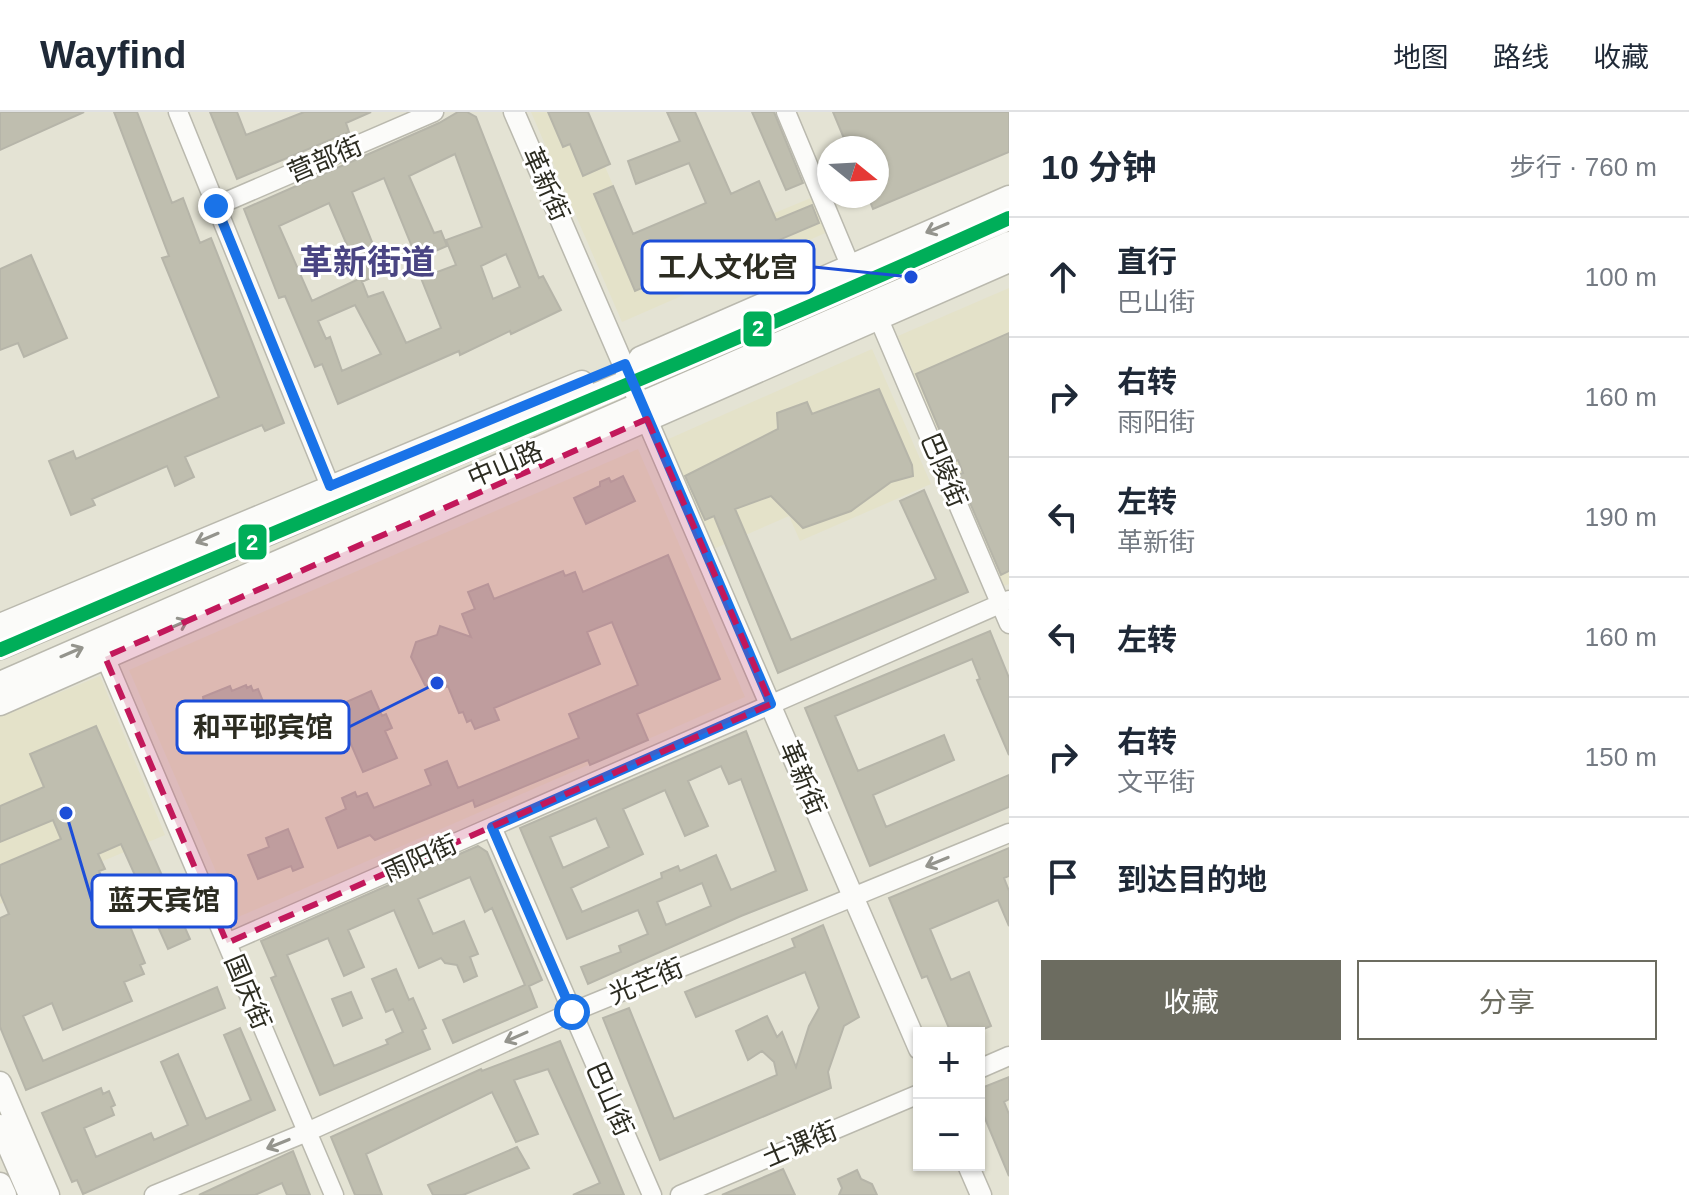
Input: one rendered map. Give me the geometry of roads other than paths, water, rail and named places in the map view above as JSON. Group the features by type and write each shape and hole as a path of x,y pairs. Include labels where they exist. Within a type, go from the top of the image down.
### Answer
{"main road":[{"name":"革新街","path":"514,112 913,1035"},
{"path":"0,625 330,486 628,371 850,265 1009,197"},
{"name":"中山路","path":"0,648 628,371 1009,219"},
{"name":"中山路","path":"0,683 596,425 644,411 1009,243"},
{"path":"0,704 644,411 1009,261"},
{"path":"0,1083 48,1195"},
{"path":"0,1126 30,1195"},
{"path":"971,1171 981,1195"},
{"path":"0,1184 5,1195"}],"street":[{"path":"178,112 330,486"},
{"name":"营部街","path":"216,206 434,112"},
{"path":"786,112 850,265"},
{"name":"巴陵街","path":"878,317 1005,602 1009,624"},
{"name":"雨阳街","path":"227,943 1005,602"},
{"name":"国庆街","path":"105,657 334,1195"},
{"name":"巴山街","path":"492,827 652,1195"},
{"name":"光芒街","path":"154,1195 307,1132 572,1012 1009,833"},
{"path":"985,1066 1009,1056"},
{"name":"士课街","path":"680,1195 913,1097"}],"place":[{"name":"工人文化宫","path":"911,277"},
{"name":"和平邨宾馆","path":"437,683"},
{"name":"蓝天宾馆","path":"66,813"}],"district":[{"name":"革新街道","path":"367,262"}]}
